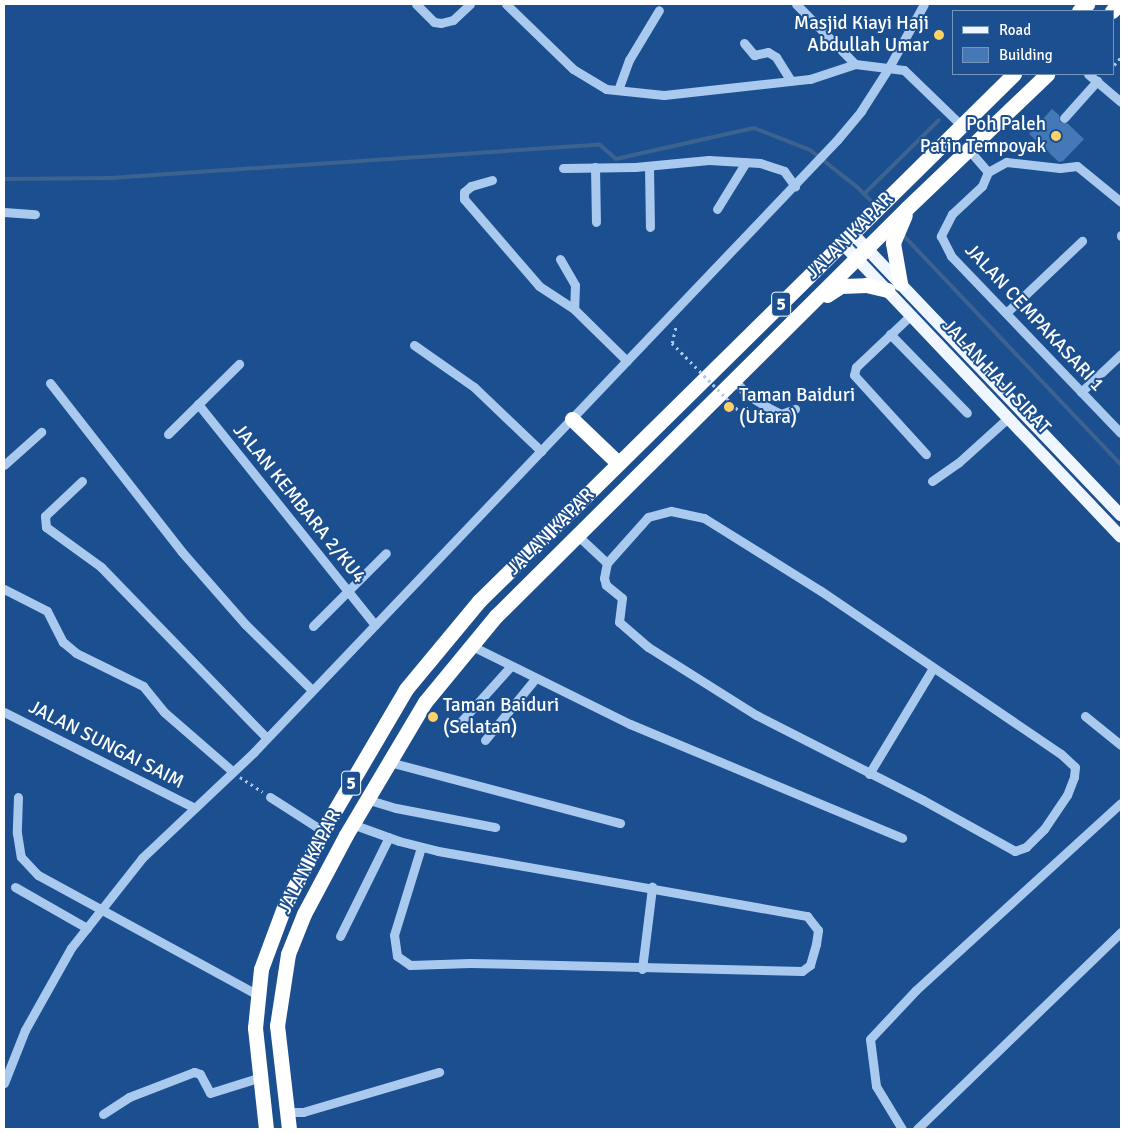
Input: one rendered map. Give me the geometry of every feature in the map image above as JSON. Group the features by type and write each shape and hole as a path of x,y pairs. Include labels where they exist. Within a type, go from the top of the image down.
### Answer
{"highway":[{"name":"JALAN KAPAR","path":"266,1129 258,1078 256,994 260,969 284,907 323,831 406,689 479,601 1013,75"},
{"name":"JALAN KAPAR","path":"289,1129 284,1112 277,1026 282,977 304,914 366,799 425,702 496,616 880,234 1046,75"},
{"path":"808,306 841,286 894,286 893,243 899,224 910,205"},
{"path":"719,365 734,380"},
{"path":"572,419 618,463"}],"main road":[{"name":"JALAN HAJI SIRAT","path":"847,238 1121,515"},
{"name":"JALAN HAJI SIRAT","path":"894,286 911,315 1121,537"}],"street":[{"path":"416,4 434,22 441,23 453,20 470,4"},
{"path":"506,4 573,70 606,89 664,95 810,79 855,64 904,70 961,125"},
{"path":"796,4 855,64"},
{"path":"4,1083 25,1030 71,948 142,858 193,807 268,738 795,186 861,111 924,4"},
{"path":"618,90 629,60 659,10"},
{"path":"744,43 754,55 768,52 776,57 791,81"},
{"path":"1089,75 1121,102"},
{"path":"1064,118 1097,81"},
{"path":"968,149 988,172 1006,162 1060,168 1077,166 1121,202"},
{"path":"563,168 649,166 709,160 746,162 772,165 784,171 795,186"},
{"path":"717,209 746,162"},
{"path":"649,166 650,226"},
{"path":"595,167 596,222"},
{"name":"JALAN CEMPAKASARI 1","path":"988,172 982,186 952,214 941,236 951,256 1121,434"},
{"path":"492,180 471,186 464,192 464,199 539,286 574,310 627,361"},
{"path":"4,212 36,214"},
{"path":"1006,314 1082,241"},
{"path":"560,259 575,285 574,310"},
{"path":"911,315 856,367 854,375 926,454"},
{"path":"890,334 967,413"},
{"path":"414,346 474,387 541,451"},
{"path":"1081,392 1121,354"},
{"path":"168,434 239,364"},
{"path":"734,380 750,396 771,409 782,414 795,409"},
{"path":"50,383 182,552 245,624 312,690"},
{"name":"JALAN KEMBARA 2/KU4","path":"198,404 375,625"},
{"path":"932,481 964,459 1008,418"},
{"path":"4,465 41,432"},
{"path":"82,481 45,516 46,526 102,567 268,738"},
{"path":"671,511 704,518 821,591 1075,767 1067,795 1044,830 1026,847 1015,851 923,800 756,715 648,647 619,622 622,598 606,585 607,563 648,517 671,511"},
{"path":"577,535 607,563"},
{"path":"312,626 386,553"},
{"path":"4,589 47,611 64,642 76,653 143,686 164,712 232,771"},
{"path":"472,646 535,679 715,761 902,838"},
{"path":"457,726 510,667"},
{"path":"869,774 933,668"},
{"path":"485,740 535,679"},
{"name":"JALAN SUNGAI SAIM","path":"4,712 193,807"},
{"path":"1085,716 1121,745"},
{"path":"389,762 620,823"},
{"path":"18,797 17,833 21,857 38,875 256,994"},
{"path":"270,797 323,831"},
{"path":"366,799 396,808 494,826"},
{"path":"902,1129 876,1086 870,1039 916,990 1121,803"},
{"path":"352,824 421,847 808,916 818,930 810,965 802,971 642,969 470,963 410,965 397,956 394,935 421,847"},
{"path":"340,936 390,837"},
{"path":"14,887 87,928"},
{"path":"642,969 652,887"},
{"path":"917,1129 1121,932"},
{"path":"103,1114 129,1097 194,1072 200,1074 210,1092 258,1078"},
{"path":"284,1112 302,1112 439,1072"}],"path":[{"path":"672,343 742,414"},
{"path":"232,771 270,797"}],"building":[{"name":"Poh Paleh Patin Tempoyak","path":"1052,109 1059,115 1060,122 1067,123 1084,139 1063,161 1059,162 1029,134"}],"waterway":[{"path":"864,194 939,120"},
{"path":"4,179 110,178 600,145 616,159 754,128 810,150 857,187 875,205"},
{"path":"902,234 1121,465"}],"place":[{"name":"Masjid Kiayi Haji Abdullah Umar","path":"939,35"},
{"name":"Poh Paleh Patin Tempoyak","path":"1056,136"},
{"name":"Taman Baiduri (Utara)","path":"729,407"},
{"name":"Taman Baiduri (Selatan)","path":"433,717"}]}
